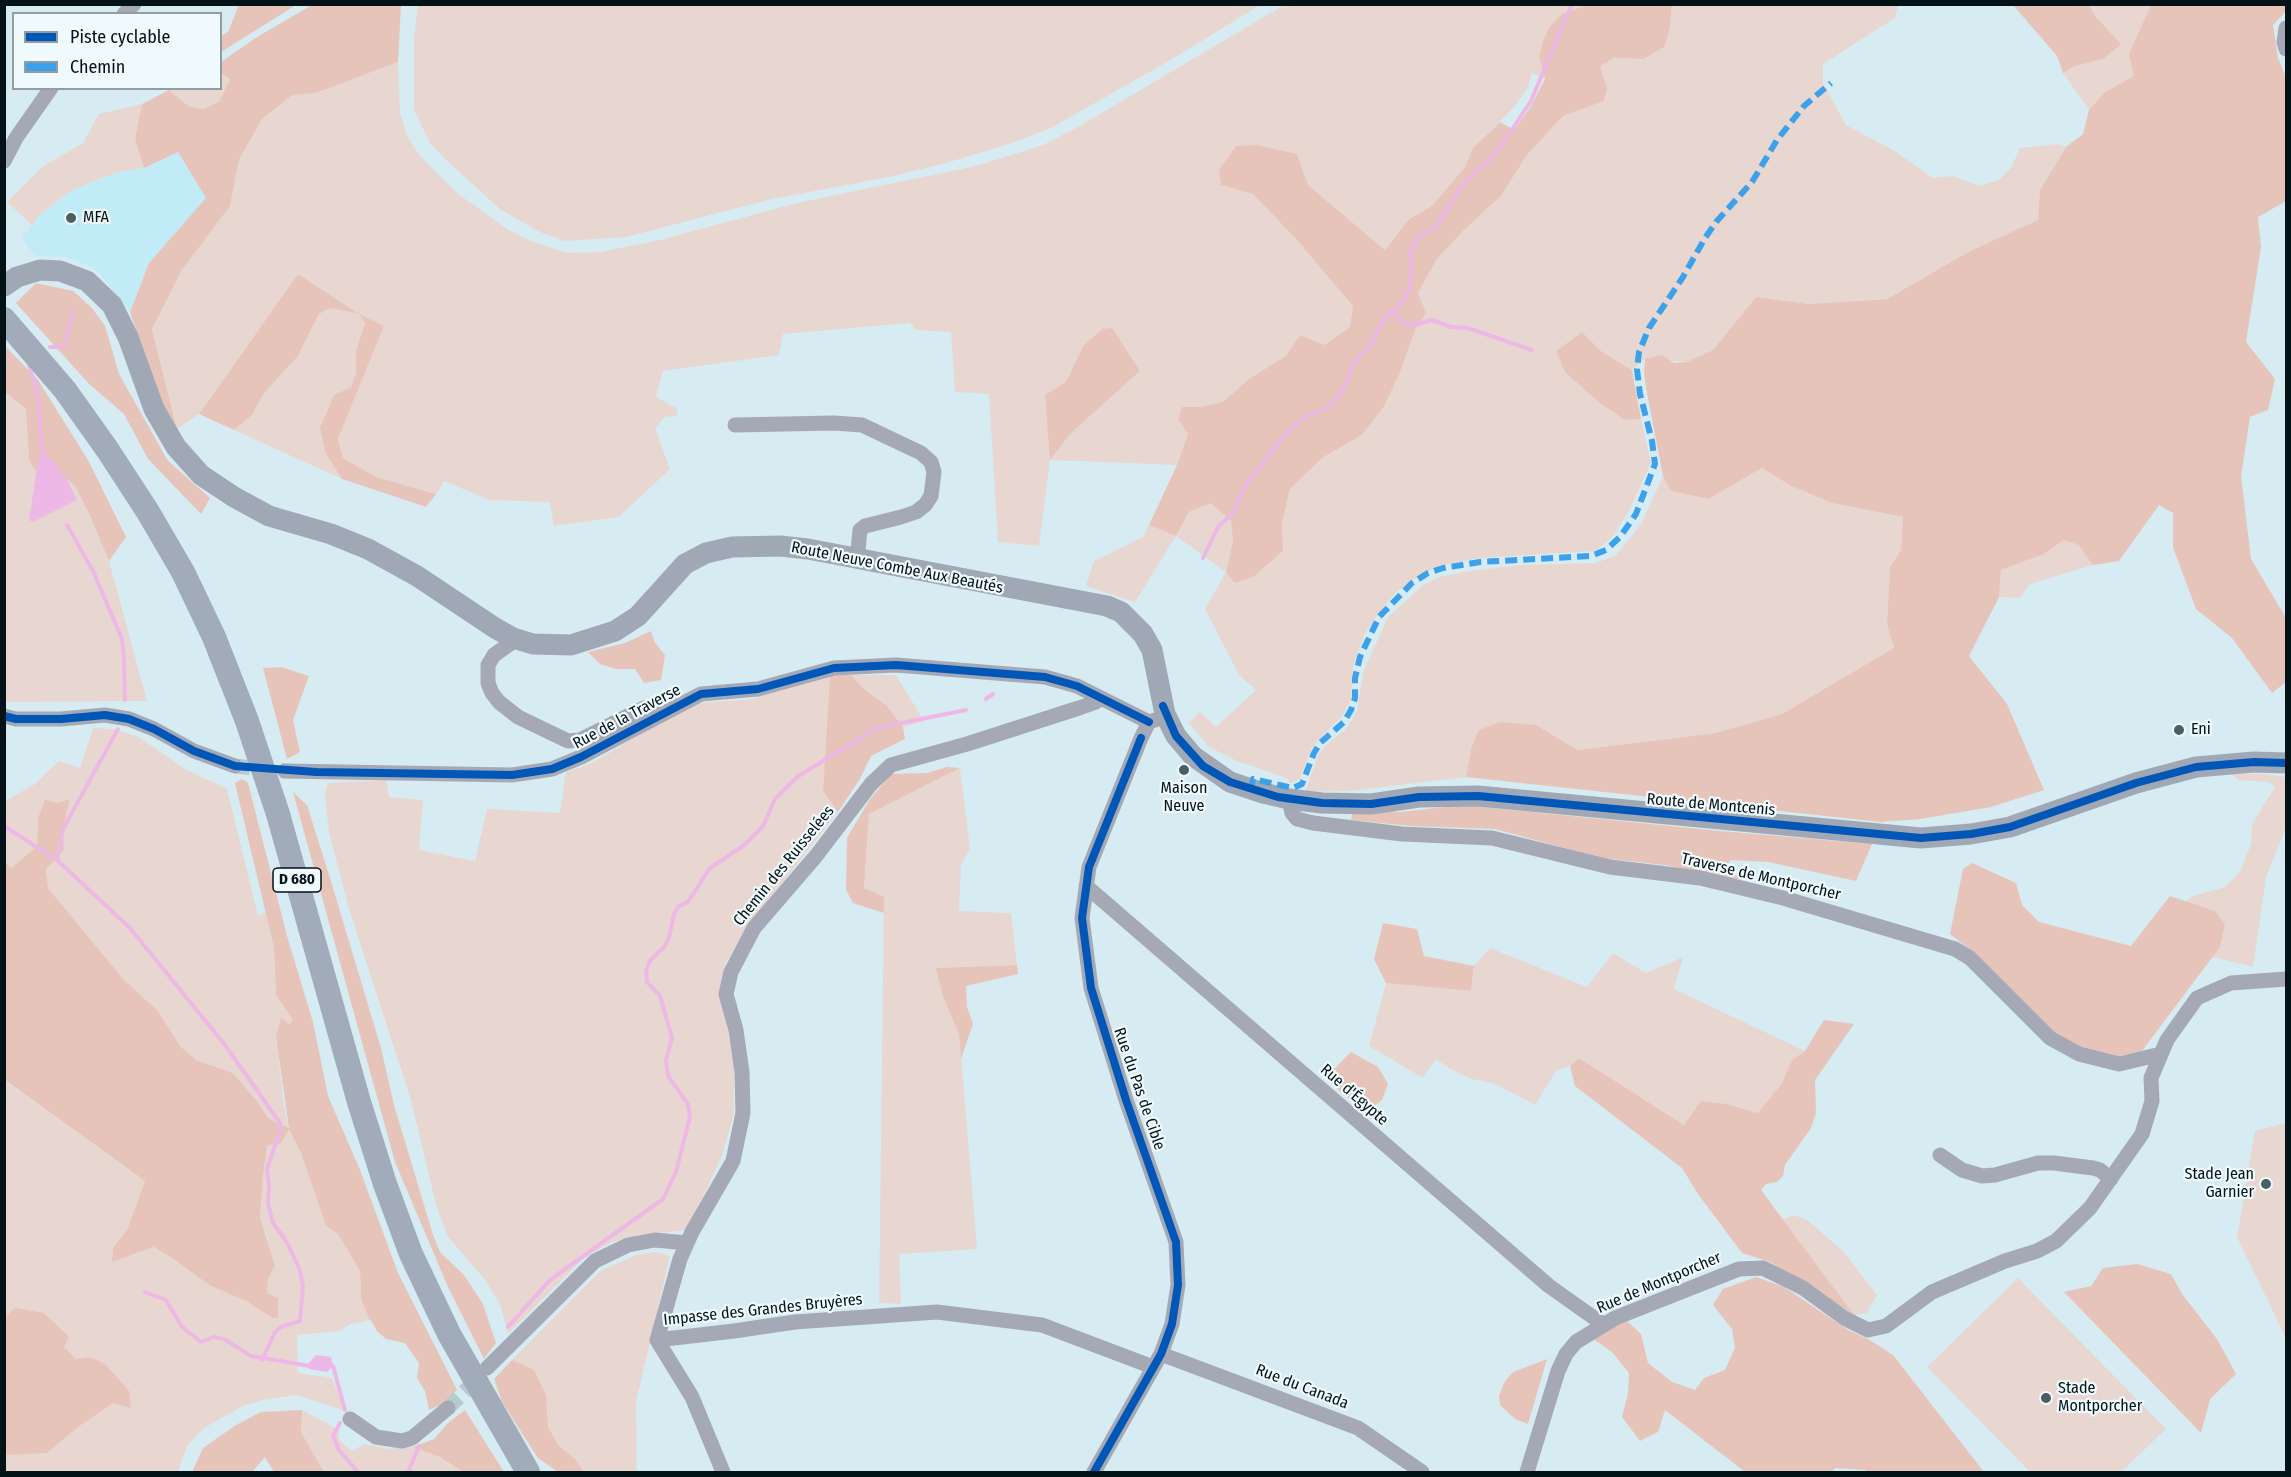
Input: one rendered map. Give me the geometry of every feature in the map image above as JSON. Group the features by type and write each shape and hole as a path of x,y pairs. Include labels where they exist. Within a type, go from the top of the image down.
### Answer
{"main road":[{"name":"Route Neuve Combe Aux Beautés","path":"4,286 17,277 40,270 60,271 87,280 112,305 128,337 154,409 176,447 201,475 234,497 269,516 331,534 368,549 417,576 513,638 533,645 571,645 615,631 638,616 685,564 706,553 732,547 780,546 808,549 1107,606 1121,612 1143,633 1152,650 1159,714"},
{"name":"D 680","path":"4,319 65,390 107,449 177,562 214,637 247,722 278,814 359,1102 385,1184 411,1254 449,1334 528,1473"},
{"name":"Route de Montcenis","path":"1159,714 1203,765 1230,782 1263,794 1289,799 1322,803 1371,804 1419,797 1478,796 1921,838 1971,834 2010,827 2136,783 2196,767 2254,762 2286,763"}],"street":[{"path":"2286,28 2284,42 2286,50"},
{"path":"4,161 16,138 50,90"},
{"path":"735,425 862,425 921,453 931,462 934,472 931,496 916,512 865,526 860,530 857,560"},
{"path":"513,638 511,643 494,655 488,665 488,683 499,702 519,717 568,741 580,740 644,708 654,709 661,714"},
{"name":"Rue de la Traverse","path":"285,771 512,775 552,769 581,757 701,694 758,689 834,668 896,665 1045,677 1063,681 1100,698 1159,714"},
{"name":"Chemin des Ruisselées","path":"657,1340 680,1258 733,1161 743,1113 742,1072 736,1030 726,994 731,972 754,928 816,856 871,784 891,765 1046,719 1096,702 1100,698"},
{"name":"Rue du Pas de Cible","path":"1094,1473 1157,1360 1172,1324 1176,1295 1176,1242 1126,1100 1091,988 1082,918 1089,867 1159,714"},
{"path":"4,716 16,719 61,719 105,715 129,719 154,729 194,751 235,766"},
{"name":"Traverse de Montporcher","path":"1289,799 1292,813 1297,819 1313,823 1402,834 1492,838 1610,867 1700,878 1784,897 1955,949 1970,958 2050,1038 2079,1054 2119,1064 2161,1054"},
{"name":"Rue d'Égypte","path":"1086,886 1549,1286 1604,1325"},
{"name":"Rue de Montporcher","path":"1527,1473 1558,1371 1566,1354 1576,1342 1615,1318 1739,1269 1763,1268 1803,1288 1844,1318 1868,1330 1886,1326 1932,1292 2005,1261 2037,1251 2056,1240 2090,1208 2142,1134 2152,1101 2151,1078 2167,1040 2198,998 2231,983 2286,979"},
{"path":"1940,1155 1962,1170 1982,1176 1995,1175 2038,1163 2054,1163 2100,1170 2111,1179"},
{"path":"487,1368 595,1261 628,1245 655,1240 687,1243"},
{"name":"Impasse des Grandes Bruyères","path":"657,1340 795,1322 937,1312 1042,1325 1157,1360"},
{"path":"657,1340 692,1397 723,1473"},
{"name":"Rue du Canada","path":"1157,1360 1358,1428 1422,1473"},
{"path":"350,1419 376,1437 402,1441 412,1438 448,1408"}],"shaded area":[{"path":"239,4 296,5 222,51 222,35 228,32"},
{"path":"418,4 1260,5 1174,58 1051,128 1012,143 893,176 768,200 626,237 564,241 540,232 501,210 430,143 414,110 414,38"},
{"path":"312,5 401,5 398,62 316,93 292,95 262,119 239,160 230,206 182,270 152,329 177,429 163,408 130,312 149,263 206,198 178,152 144,168 135,139 142,104 169,90 188,106 203,109 219,102 230,79 222,74 222,61 257,37"},
{"path":"1284,5 1587,5 1539,57 1545,79 1532,73 1527,89 1514,107 1473,148 1465,167 1432,206 1409,219 1385,250 1308,185 1297,154 1221,185 1253,194 1297,240 1353,306 1350,327 1324,345 1300,336 1287,356 1249,379 1223,402 1201,407 1182,407 1178,419 1188,434 1177,465 1050,460 1039,546 998,542 989,394 955,392 951,332 916,330 910,323 783,334 779,355 663,371 656,397 678,409 676,416 665,417 655,428 670,469 619,517 554,526 550,502 489,500 444,481 436,494 376,477 343,458 338,439 384,326 360,316 365,323 356,350 356,372 351,387 334,395 326,454 342,479 234,430 252,415 264,393 298,356 319,314 330,308 358,314 298,274 199,414 177,429 152,329 182,270 230,206 239,160 262,119 292,95 316,93 398,62 400,113 408,138 421,157 457,193 507,229 528,240 567,253 601,252 660,240 797,203 976,166 1043,145 1078,127","holes":["1102,329 1112,329 1140,371 1070,434 1050,459 1066,382 1083,346"]},
{"path":"1587,5 1672,5 1670,27 1664,47 1643,59 1614,58 1600,66 1607,88 1604,101 1563,116 1527,155 1501,196 1437,259 1418,293 1426,313 1415,330 1401,370 1384,406 1362,435 1322,458 1290,489 1282,523 1283,551 1253,577 1235,583 1226,572 1233,541 1231,521 1211,503 1189,512 1176,536 1149,525 1177,465 1188,434 1178,419 1182,407 1201,407 1223,402 1249,379 1286,356 1300,335 1324,345 1350,327 1353,306 1297,240 1253,194 1221,185 1219,170 1236,146 1256,145 1297,154 1308,185 1385,250 1409,219 1432,206 1465,167 1473,148 1500,122 1514,130 1530,108 1545,79 1539,57 1550,26 1562,14"},
{"path":"1672,5 1898,5 1895,18 1823,64 1823,83 1846,125 1893,150 1933,178 1953,176 1979,186 1999,180 2011,168 2020,148 2058,144 2066,147 2040,190 2038,220 1970,251 1887,299 1809,304 1756,297 1713,350 1687,362 1645,359 1632,370 1602,352 1582,332 1556,351 1601,404 1625,420 1641,419 1651,463 1629,511 1611,539 1595,551 1479,558 1438,566 1409,582 1394,594 1364,635 1353,667 1351,699 1342,717 1311,750 1299,780 1290,783 1287,778 1237,761 1209,747 1189,723 1200,712 1216,727 1256,690 1239,675 1205,609 1226,572 1283,551 1282,523 1290,489 1322,458 1362,435 1407,353 1415,330 1426,313 1418,293 1437,259 1501,196 1527,155 1563,116 1603,101 1607,88 1600,66 1614,58 1643,59 1670,27"},
{"path":"2013,5 2089,5 2095,16 2121,44 2103,59 2075,66 2063,73 2057,56"},
{"path":"2089,5 2151,5 2130,54 2134,76 2105,92 2089,110 2063,73 2075,66 2103,59 2120,44 2095,16"},
{"path":"2151,5 2286,5 2286,11 2273,25 2278,58 2286,77 2286,201 2258,217 2261,247 2246,342 2275,379 2268,410 2250,417 2241,476 2251,559 2286,618 2286,682 2272,693 2232,638 2196,609 2173,547 2173,513 2159,505 2119,561 2093,565 2079,545 2064,540 2044,554 2001,570 1999,597 1969,656 2007,704 2044,790 1991,807 1920,819 1881,822 1466,777 1471,749 1479,730 1500,722 1536,725 1578,750 1716,733 1782,714 1894,648 1887,624 1890,567 1901,550 1903,517 1832,503 1791,486 1762,468 1708,499 1671,491 1663,476 1646,388 1645,359 1662,355 1674,363 1687,362 1713,350 1756,297 1809,304 1887,299 1970,251 2038,220 2040,190 2066,147 2083,134 2089,110 2105,92 2134,76 2129,54"},
{"path":"222,74 230,79 219,102 203,109 188,106 169,90 222,90"},
{"path":"142,104 135,139 144,168 117,172 71,191 39,215 32,225 7,202 42,167 83,143 99,114"},
{"path":"178,152 206,198 149,263 130,312 101,275 88,265 66,257 35,256 22,238 39,215 71,191 117,172 144,168"},
{"path":"298,274 359,314 330,308 319,314 298,356 264,393 252,415 234,430 199,414"},
{"path":"36,283 73,291 92,308 105,326 119,374 168,461 210,498 201,514 148,459 124,414 89,384 16,303"},
{"path":"359,314 384,326 338,439 343,458 376,477 436,494 426,507 342,479 326,454 320,428 334,395 351,387 356,373 356,350 365,323"},
{"path":"1112,328 1140,371 1070,434 1050,460 1045,395 1066,382 1083,346 1102,329"},
{"path":"1582,332 1602,352 1632,370 1641,419 1625,420 1601,404 1565,372 1556,351"},
{"path":"4,345 38,380 88,460 126,537 109,561 75,486 57,471 36,471 29,460 26,409 5,392"},
{"path":"4,392 26,409 29,460 57,471 75,486 90,516 109,561 147,701 5,702"},
{"path":"41,453 46,453 65,476 77,500 33,522 29,520"},
{"path":"1762,468 1791,486 1832,503 1903,517 1901,550 1890,567 1887,624 1895,648 1782,714 1716,733 1578,750 1536,725 1471,750 1466,777 1350,791 1305,792 1319,753 1345,730 1357,711 1363,672 1388,617 1423,585 1440,577 1469,571 1523,565 1595,563 1615,556 1627,542 1641,524 1663,476 1671,491 1707,499"},
{"path":"1211,502 1231,521 1233,541 1226,572 1176,536 1189,512"},
{"path":"1149,525 1176,536 1135,602 1086,586 1094,561 1143,537"},
{"path":"2064,540 2079,544 2093,565 2030,584 2020,598 1999,597 2001,570 2044,554"},
{"path":"651,631 655,643 665,655 661,680 644,683 635,669 616,669 600,664 588,652 625,643"},
{"path":"281,667 309,676 293,720 300,752 287,759 263,668"},
{"path":"830,675 823,791 838,812 746,929 725,964 720,991 734,1062 734,1113 722,1156 701,1201 685,1230 641,1235 612,1242 583,1259 508,1334 500,1304 485,1280 448,1237 436,1205 411,1100 349,909 329,833 325,794 328,783 386,780 389,797 423,800 419,850 475,861 487,809 560,813 566,772 592,763 670,717 701,703 752,699"},
{"path":"830,675 851,675 866,691 886,705 903,727 905,739 871,756 861,777 838,812 823,791"},
{"path":"851,675 896,675 924,721 903,727 886,705 866,691"},
{"path":"93,728 114,729 139,737 185,769 227,789 258,916 265,912 274,948 276,995 293,1020 289,1024 281,1018 276,1037 284,1106 289,1128 268,1118 233,1073 196,1060 181,1047 157,1010 124,980 48,888 46,869 64,850 63,829 70,799 38,818 37,846 11,868 5,860 5,801 35,784 59,761 80,768"},
{"path":"947,767 960,768 869,814 864,888 884,897 884,913 853,903 846,890 847,838 870,799 891,774 927,773"},
{"path":"960,768 970,848 961,865 959,911 1011,913 1017,965 937,968 943,997 959,1034 977,1249 899,1254 901,1304 879,1303 884,898 864,888 869,814"},
{"path":"2231,774 2286,777 2286,828 2266,877 2253,967 2212,957 2220,947 2186,901 2193,896 2225,887 2240,872 2251,844 2252,824 2275,787 2269,782 2238,780"},
{"path":"242,779 248,783 287,936 313,1022 328,1096 360,1170 398,1273 457,1390 442,1404 429,1410 425,1391 417,1378 419,1363 405,1343 386,1339 377,1331 367,1314 361,1298 360,1271 338,1234 326,1226 301,1153 289,1129 281,1143 267,1146 263,1176 260,1217 275,1266 268,1278 267,1293 278,1298 278,1318 272,1318 248,1302 209,1285 153,1247 112,1262 113,1248 127,1230 145,1181 5,1080 4,860 11,868 37,846 38,818 45,800 58,803 70,799 63,829 64,850 46,869 48,888 124,980 157,1010 181,1047 196,1060 233,1073 268,1118 289,1128 276,1037 281,1017 289,1024 293,1020 276,995 274,948 235,783"},
{"path":"293,792 307,805 381,1048 394,1105 433,1235 440,1252 464,1275 483,1304 496,1343 484,1359 448,1287 395,1162"},
{"path":"1462,805 1872,844 1856,881 1768,862 1731,860 1727,865 1741,880 1665,865 1601,858 1495,829 1411,826 1351,820 1353,809 1400,812"},
{"path":"1972,863 2016,883 2022,905 2039,922 2131,946 2170,896 2215,911 2225,924 2220,947 2142,1051 2114,1057 2081,1048 2054,1034 1977,955 1950,934 1963,869"},
{"path":"1383,923 1417,929 1424,956 1474,966 1471,991 1386,983 1374,959"},
{"path":"1490,948 1587,987 1613,953 1646,973 1683,957 1674,989 1805,1051 1792,1060 1781,1084 1758,1113 1726,1104 1684,1125 1579,1058 1570,1066 1556,1071 1535,1105 1493,1083 1472,1079 1450,1069 1436,1059 1423,1078 1369,1046 1386,983 1471,991 1474,966"},
{"path":"1017,965 1018,974 966,986 967,1007 973,1024 961,1059 959,1034 943,997 936,968"},
{"path":"1824,1020 1854,1024 1815,1080 1816,1113 1811,1128 1785,1165 1783,1176 1777,1182 1766,1184 1761,1190 1854,1315 1770,1262 1742,1253 1698,1194 1682,1168 1575,1086 1570,1066 1579,1058 1684,1125 1701,1101 1726,1104 1758,1113 1781,1084 1792,1060 1805,1051"},
{"path":"1351,1052 1378,1067 1388,1084 1382,1100 1365,1113 1325,1078"},
{"path":"4,1080 145,1181 127,1230 113,1248 132,1255 152,1247 172,1258 209,1285 248,1302 272,1318 267,1293 268,1239 260,1217 263,1176 267,1146 277,1145 289,1128 301,1153 326,1226 338,1234 360,1271 361,1298 371,1320 351,1324 339,1331 297,1335 298,1373 332,1378 346,1411 296,1395 263,1400 243,1406 204,1428 187,1446 178,1472 5,1472"},
{"name":"Stade Jean Garnier","path":"2286,1123 2286,1338 2237,1237 2255,1131"},
{"path":"1792,1215 1806,1219 1843,1251 1877,1295 1867,1313 1854,1315 1783,1220"},
{"path":"656,1252 670,1256 636,1402 637,1472 584,1472 575,1459 559,1446 548,1427 546,1395 512,1360 600,1271 636,1255"},
{"path":"2137,1264 2171,1274 2182,1294 2217,1339 2236,1374 2210,1399 2201,1433 2064,1292 2091,1286 2103,1268"},
{"path":"1756,1277 1784,1287 1848,1330 1868,1339 1893,1355 1984,1472 1869,1472 1835,1468 1831,1472 1745,1472 1665,1410 1658,1432 1640,1441 1622,1417 1628,1394 1629,1373 1612,1352 1592,1338 1626,1320 1641,1334 1648,1363 1672,1382 1695,1390 1704,1378 1725,1370 1735,1348 1732,1329 1713,1305 1723,1289"},
{"name":"Stade Montporcher","path":"2018,1278 2166,1429 2121,1472 2030,1472 1927,1367"},
{"path":"15,1308 44,1313 69,1337 64,1347 76,1359 90,1357 105,1364 129,1391 131,1408 113,1403 78,1427 47,1453 5,1455 5,1317"},
{"path":"316,1355 331,1357 333,1366 327,1372 309,1369 307,1365"},
{"path":"1547,1359 1528,1424 1515,1419 1500,1405 1499,1396 1505,1381 1513,1372"},
{"path":"512,1360 534,1370 546,1395 548,1427 559,1446 575,1459 584,1472 558,1472 538,1458 502,1402 494,1379"},
{"path":"302,1410 339,1430 339,1440 352,1451 364,1444 390,1449 413,1447 440,1457 463,1472 324,1472 301,1432"},
{"path":"302,1410 301,1432 324,1472 274,1472 265,1457 252,1472 192,1472 203,1448 236,1425 261,1412"},
{"path":"465,1410 504,1472 463,1472 440,1457 413,1447 434,1439 448,1423"}],"waterway":[{"path":"1203,558 1218,527 1234,512 1245,486 1287,432 1305,417 1329,406 1340,395 1356,360 1371,344 1387,314 1399,307 1410,289 1412,263 1410,253 1419,236 1436,227 1463,184 1495,155 1531,101 1572,4"},
{"path":"50,347 61,347 66,343 72,311"},
{"path":"1390,312 1404,323 1414,325 1432,320 1451,327 1468,328 1532,350"},
{"path":"29,366 37,389 43,457"},
{"path":"67,525 93,571 122,639 125,700"},
{"path":"986,699 993,694"},
{"path":"508,1327 550,1280 663,1199 676,1172 690,1117 688,1104 668,1076 666,1060 672,1038 660,996 647,982 646,971 650,961 664,947 669,938 674,914 679,906 688,902 710,868 743,846 763,826 775,799 797,777 877,728 966,710"},
{"path":"57,860 63,829 118,729"},
{"path":"4,826 57,860 130,928 225,1045 280,1123 280,1131 267,1169 268,1204 273,1223 286,1241 299,1268 303,1285 300,1321 281,1327 275,1332 262,1360"},
{"path":"145,1292 166,1300 182,1327 201,1342 214,1337 224,1339 251,1356 310,1366"},
{"path":"329,1366 333,1366 345,1410"},
{"path":"340,1423 333,1436 339,1450 358,1472"},
{"path":"408,1472 419,1446"}],"tunnel":[{"path":"235,766 285,771"},
{"path":"448,1408 481,1375"}],"marked path":[{"path":"1251,790 1253,779 1293,788 1302,784 1320,743 1344,722 1351,710 1355,698 1355,678 1360,657 1379,617 1412,583 1428,573 1443,568 1480,562 1591,556 1606,550 1620,537 1636,514 1655,464 1637,369 1639,352 1649,328 1716,222 1752,182 1777,140 1804,106 1831,83"}],"cycle path":[{"path":"4,716 16,719 61,719 105,715 129,719 154,729 194,751 235,766 316,772 512,775 552,769 581,757 701,694 758,689 834,668 896,665 1045,677 1077,686 1149,722"},
{"path":"1163,706 1176,736 1203,766 1230,782 1278,797 1322,803 1371,804 1419,797 1478,796 1921,838 1971,834 2010,827 2136,783 2196,767 2254,762 2286,763"},
{"path":"1094,1472 1161,1354 1172,1324 1178,1285 1176,1242 1126,1100 1091,988 1082,918 1089,867 1141,738"}],"place":[{"name":"MFA","path":"71,218"},
{"name":"Eni","path":"2179,730"},
{"name":"Maison Neuve","path":"1184,770"},
{"name":"Stade Jean Garnier","path":"2266,1184"},
{"name":"Stade Montporcher","path":"2046,1398"}]}
